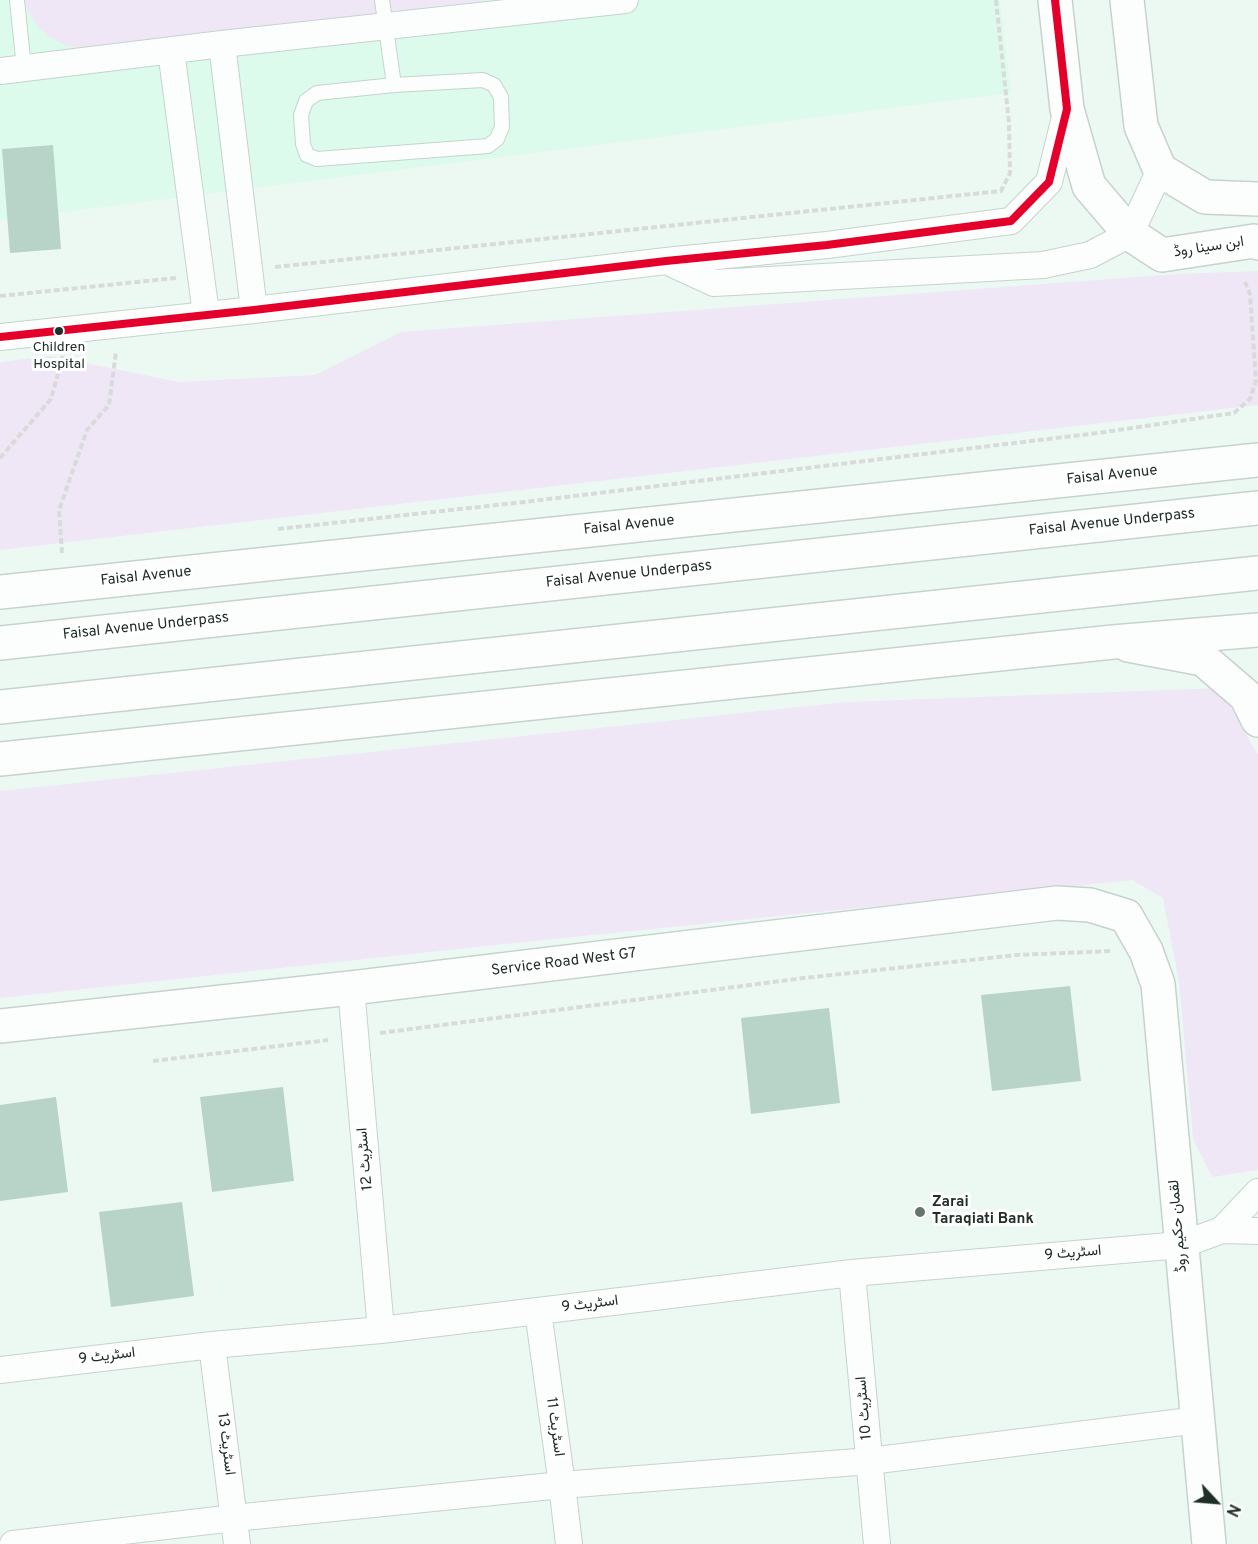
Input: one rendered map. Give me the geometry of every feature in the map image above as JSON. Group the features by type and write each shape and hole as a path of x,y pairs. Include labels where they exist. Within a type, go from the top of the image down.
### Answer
{"main road":[{"name":"ابن سینا روڈ","path":"1055,0 1067,109 1089,186 1130,234 1162,255 1254,240 1258,243"},
{"path":"1127,0 1141,126 1160,170 1205,197 1258,199"},
{"name":"Faisal Avenue","path":"0,592 1251,458"},
{"name":"Faisal Avenue Underpass","path":"0,643 1258,508"},
{"path":"0,707 1258,573"},
{"path":"0,759 1113,642 1258,630"},
{"path":"1113,642 1203,659 1246,696 1258,720"},
{"name":"Service Road West G7","path":"0,1026 351,988 1057,903 1089,905 1126,916"},
{"name":"لقمان حکیم روڈ","path":"1126,916 1146,951 1158,984 1209,1544"}],"street":[{"path":"12,70 222,44 625,0"},
{"path":"222,44 254,310"},
{"path":"171,51 206,314"},
{"path":"0,337 254,310 666,261 826,245 1011,221 1049,182 1067,109"},
{"path":"666,261 714,283 1043,265 1090,255 1130,234 1160,170"},
{"name":"اسٹریٹ 12","path":"351,988 381,1330"},
{"path":"1222,1230 1258,1192"},
{"path":"1181,1245 1222,1230 1258,1231"},
{"name":"اسٹریٹ 9","path":"0,1370 212,1345 381,1330 852,1273 1181,1245"},
{"name":"اسٹریٹ 10","path":"852,1273 877,1544"},
{"name":"اسٹریٹ 11","path":"538,1311 568,1544"},
{"name":"اسٹریٹ 13","path":"212,1345 237,1544"},
{"path":"13,1544 234,1518 562,1485 870,1461 1198,1420"}],"lane":[{"path":"12,70 16,0"},
{"path":"382,0 394,85"},
{"path":"483,80 494,85 501,97 502,127 497,139 488,146 317,159 307,155 303,144 301,115 306,101 317,93 394,85 483,80"}],"path":[{"path":"249,269 1001,191 1010,173 1009,123 996,0"},
{"path":"0,296 201,275"},
{"path":"270,530 1063,437 1234,413 1250,399 1256,381 1250,294 1245,282"},
{"path":"0,458 51,399 71,330"},
{"path":"62,554 59,510 87,430 109,405 116,351"},
{"path":"52,555 74,552"},
{"path":"153,1061 816,976 1017,956 1118,950"}],"shaded area":[{"path":"0,0 1000,0 1011,93 0,220"},
{"path":"25,0 488,0 85,49 66,46 48,36 37,26 26,8"},
{"path":"1258,271 1258,405 0,550 0,362 50,356 179,382 315,375 401,332 1177,274"},
{"path":"1220,688 1258,755 1258,1170 1212,1177 1193,1139 1179,982 1163,898 1132,880 0,998 0,791 846,702"}],"building":[{"path":"53,145 61,249 10,253 2,149"},
{"path":"1070,986 1081,1081 992,1091 981,995"},
{"path":"829,1008 840,1103 751,1114 741,1018"},
{"path":"283,1087 294,1181 212,1192 200,1097"},
{"path":"56,1097 68,1192 0,1201 0,1105"},
{"path":"182,1202 194,1296 111,1307 99,1212"}],"transit line":[{"path":"0,337 254,310 666,261 827,245 1011,221 1049,182 1067,109 1055,0"}],"place":[{"name":"Children Hospital","path":"59,331"},
{"name":"Zarai Taraqiati Bank","path":"920,1212"}]}
